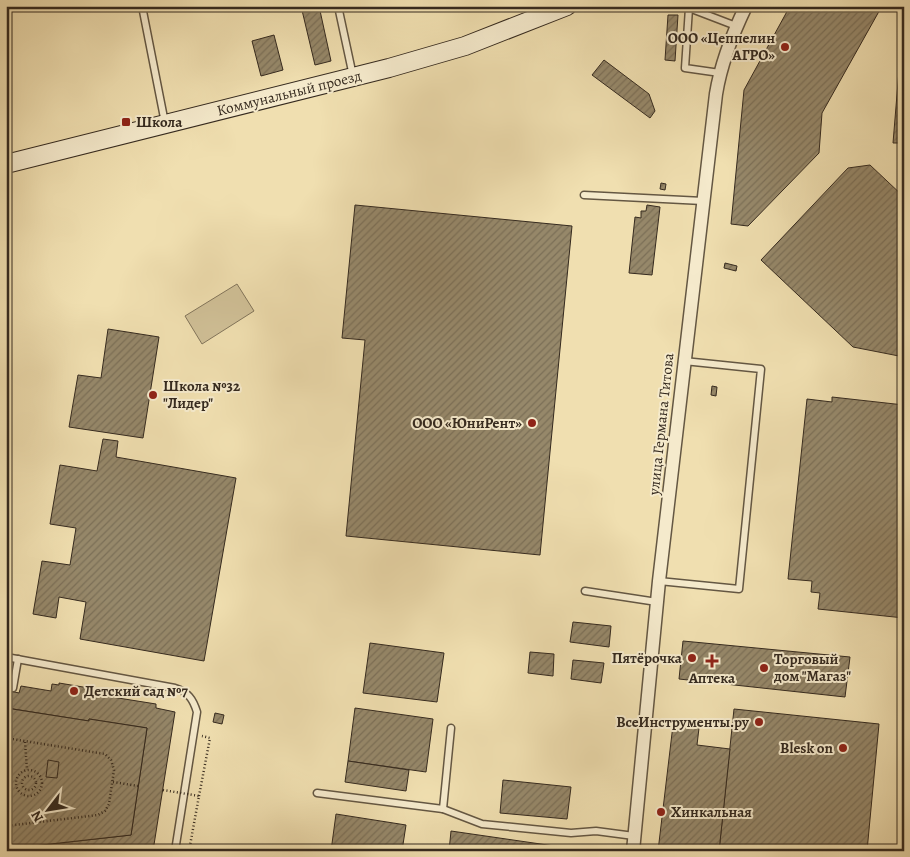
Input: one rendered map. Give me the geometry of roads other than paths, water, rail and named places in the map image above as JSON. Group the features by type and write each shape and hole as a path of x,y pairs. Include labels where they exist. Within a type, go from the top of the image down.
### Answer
{"street":[{"name":"Коммунальный проезд","path":"6,164 353,77 465,46 568,6"},
{"name":"улица Германа Титова","path":"633,851 659,580 720,72 736,26 746,6"}],"lane":[{"path":"142,6 165,124"},
{"path":"338,6 353,77"},
{"path":"720,72 685,68 688,7 736,26"},
{"path":"584,195 703,201"},
{"path":"659,580 739,589 761,369 684,361"},
{"path":"584,591 657,602"},
{"path":"6,657 182,690 189,695 195,704 197,712 175,851"},
{"path":"14,688 18,659"},
{"path":"443,809 451,728"},
{"path":"317,793 443,809 482,824 571,833 596,831 634,836"}],"place":[{"name":"ООО «Цеппелин АГРО»","path":"785,47"},
{"name":"Школа","path":"126,122"},
{"name":"Школа №32 \"Лидер\"","path":"153,395"},
{"name":"ООО «ЮниРент»","path":"532,423"},
{"name":"Пятёрочка","path":"692,658"},
{"name":"Аптека","path":"712,661"},
{"name":"Торговый дом \"Магаз\"","path":"764,668"},
{"name":"Детский сад №7","path":"74,691"},
{"name":"ВсеИнструменты.ру","path":"759,722"},
{"name":"Blesk on","path":"843,748"},
{"name":"Хинкальная","path":"661,812"}]}
